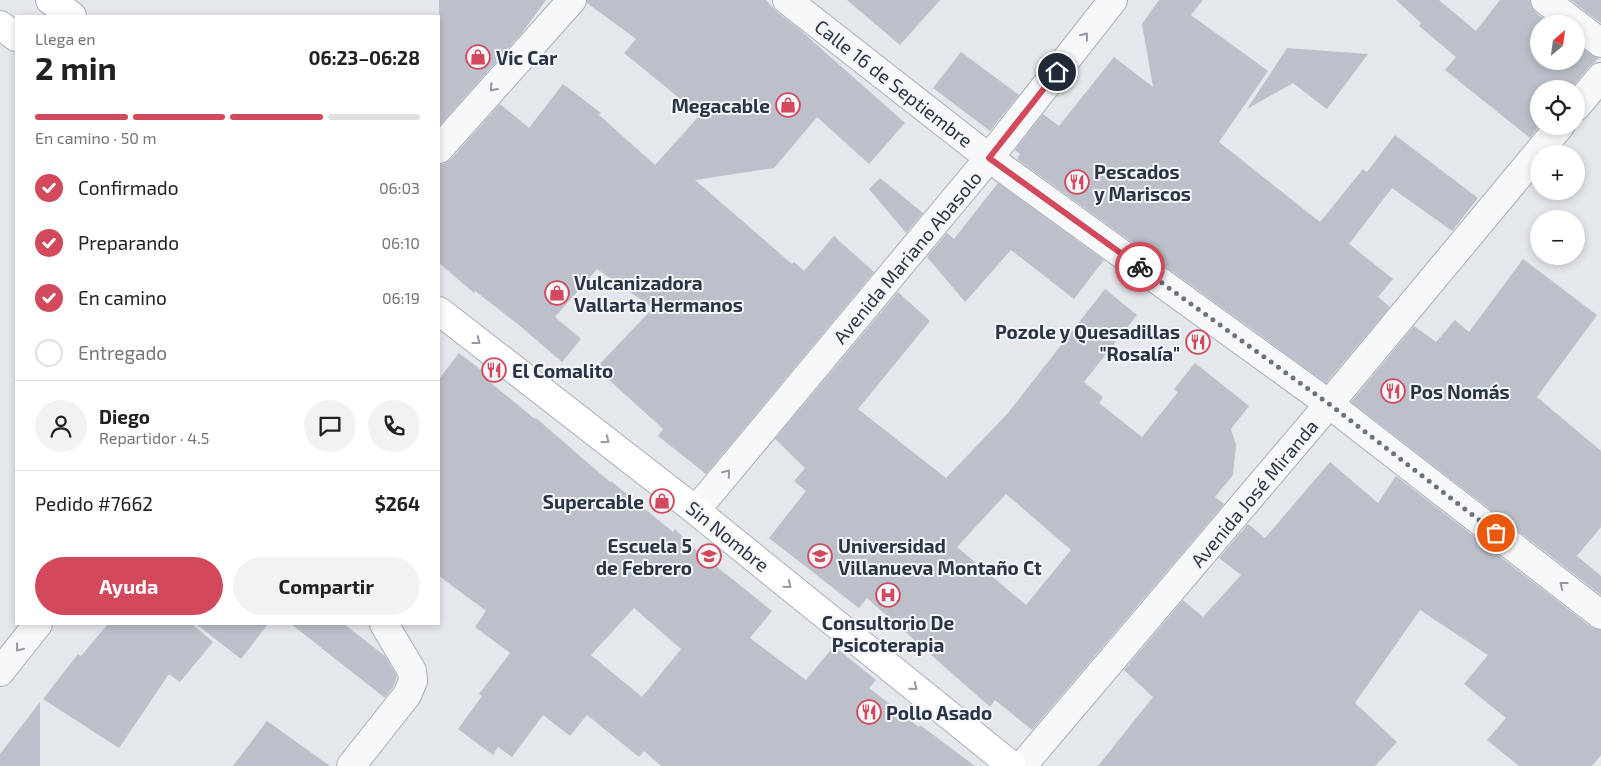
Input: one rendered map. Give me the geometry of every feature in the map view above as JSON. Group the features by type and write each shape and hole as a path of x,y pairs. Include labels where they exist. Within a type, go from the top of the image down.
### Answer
{"main road":[{"path":"50,0 71,15"},
{"path":"0,26 15,36"},
{"name":"Sin Nombre","path":"440,312 696,510 1012,766"}],"street":[{"path":"440,148 572,0"},
{"name":"Calle 16 de Septiembre","path":"787,0 989,158 1329,404 1601,615"},
{"name":"Avenida Mariano Abasolo","path":"696,510 989,158 1113,0"},
{"path":"1545,0 1564,15"},
{"path":"1585,31 1601,43"},
{"path":"1585,96 1601,77"},
{"name":"Avenida José Miranda","path":"1022,766 1329,404 1553,135"},
{"path":"0,672 37,625"},
{"path":"351,766 407,695 413,681 412,671 385,625"}],"building":[{"path":"439,0 546,0 521,34 440,125 440,15"},
{"path":"587,0 766,0 777,12 799,29 905,123 869,164 817,117 774,168 695,180 792,264 794,262 804,271 834,236 874,272 706,474 658,436 663,429 596,368 653,308 597,269 555,317 581,339 562,362 519,325 475,291 474,293 440,264 440,164 444,164 451,159 500,104 529,128 563,84 601,113 599,115 655,165 700,115 624,53 636,39 587,3"},
{"path":"847,0 940,0 900,45"},
{"path":"1159,0 1203,0 1191,15 1268,71 1219,142 1320,222 1363,169 1367,172 1395,135 1478,198 1452,231 1392,188 1349,244 1393,279 1378,297 1390,307 1326,383 1017,159 1020,154 1015,150 1043,114 1059,126 1114,57 1153,87 1142,24"},
{"path":"1396,0 1439,0 1476,31 1500,0 1530,0 1531,6 1539,15 1530,15 1530,70 1585,70 1585,50 1599,58 1578,80 1530,80 1530,135 1532,135 1530,138 1445,70 1456,57 1419,26 1421,23"},
{"path":"1571,0 1601,0 1601,23 1586,12"},
{"path":"1287,48 1368,54 1327,109 1293,83 1247,109"},
{"path":"961,52 1019,95 990,131 933,88"},
{"path":"880,178 923,213 906,233 869,189"},
{"path":"998,183 1104,260 1074,299 1011,250 965,302 927,257 947,233 954,239"},
{"path":"1523,259 1597,315 1537,397 1601,451 1601,527 1577,556 1601,576 1601,595 1351,402 1414,326 1436,342 1455,320 1469,332"},
{"path":"1105,289 1137,315 1084,382 1103,397 1099,403 1142,437 1178,392 1174,389 1195,363 1249,406 1231,429 1236,445 1233,475 1215,497 1224,504 1032,730 995,700 990,707 867,598 859,608 769,538 806,491 794,481 805,468 775,439 898,292 930,321 858,409 946,478 1008,413","holes":["1006,494 1071,550 1026,605 957,547"]},
{"path":"459,353 489,376 486,379 536,418 610,482 673,532 675,529 696,550 772,611 750,638 806,680 834,646 876,680 869,688 919,727 920,725 975,766 661,766 644,751 639,757 587,715 570,736 543,715 512,757 498,747 493,755 458,729 482,696 479,694 510,653 475,627 486,611 440,577 440,378","holes":["634,608 681,649 642,697 591,655"]},
{"path":"1330,462 1378,503 1396,476 1591,627 1601,630 1601,755 1592,766 1519,766 1487,740 1506,718 1464,684 1488,655 1420,610 1355,703 1397,742 1375,766 1098,766 1153,697 1124,670 1183,600 1203,617 1241,575 1219,558 1248,524 1265,538"},
{"path":"107,625 193,625 213,642 180,682 169,674 119,748 43,699 78,654 81,656"},
{"path":"197,625 267,625 241,659"},
{"path":"292,625 345,625 385,656 397,676 393,687 385,698"},
{"path":"40,702 40,766 0,766 0,754"},
{"path":"267,721 330,766 233,766"}],"way so far":[{"path":"1140,267 1329,404 1496,533"}],"place":[{"name":"Vic Car","path":"478,57"},
{"name":"Megacable","path":"788,105"},
{"name":"Pescados y Mariscos","path":"1077,182"},
{"name":"Vulcanizadora Vallarta Hermanos","path":"557,293"},
{"name":"Pozole y Quesadillas \"Rosalía\"","path":"1198,342"},
{"name":"El Comalito","path":"494,370"},
{"name":"Pos Nomás","path":"1393,391"},
{"name":"Supercable","path":"662,501"},
{"name":"Escuela 5 de Febrero","path":"709,556"},
{"name":"Universidad Villanueva Montaño Ct","path":"820,556"},
{"name":"Consultorio De Psicoterapia","path":"888,595"},
{"name":"Pollo Asado","path":"869,712"}],"route":[{"path":"1057,72 989,158 1140,267"}]}
